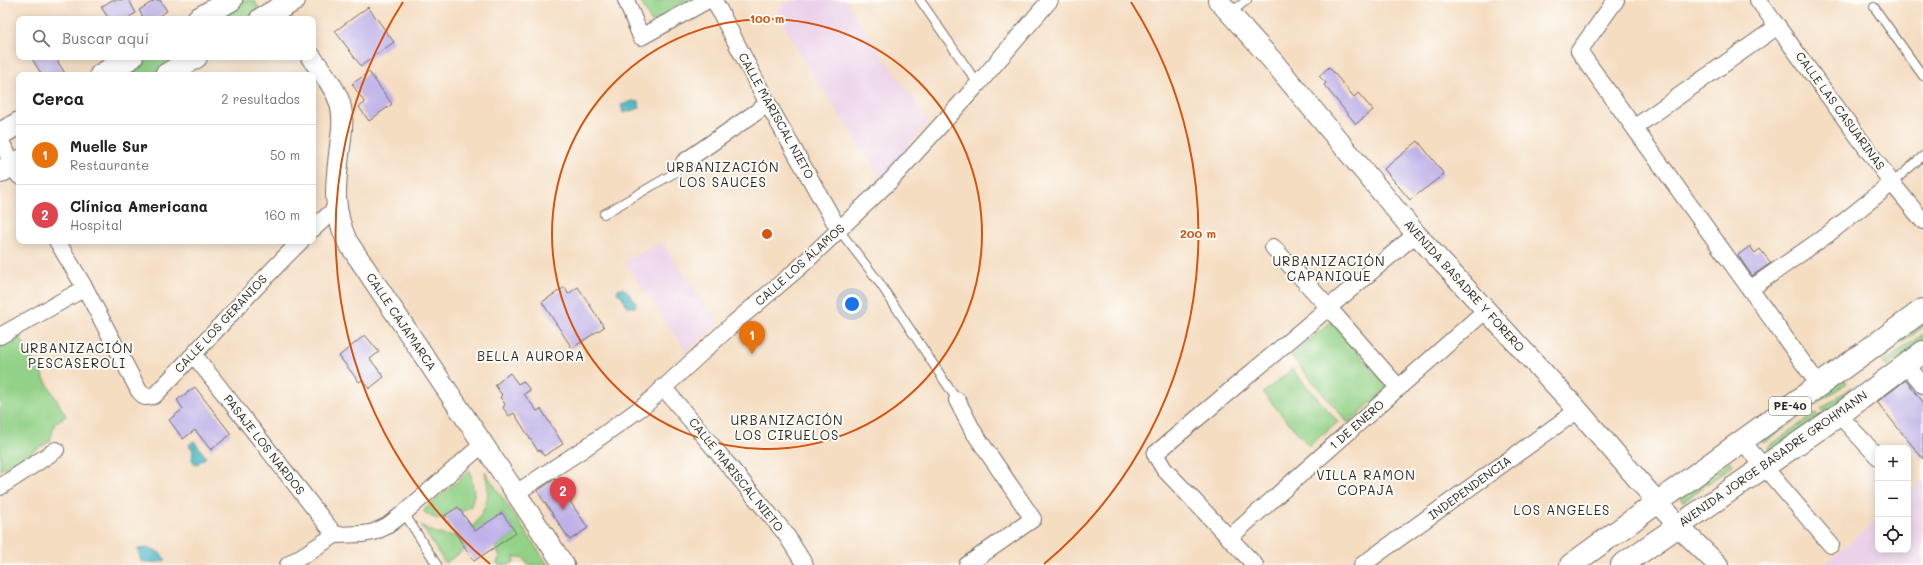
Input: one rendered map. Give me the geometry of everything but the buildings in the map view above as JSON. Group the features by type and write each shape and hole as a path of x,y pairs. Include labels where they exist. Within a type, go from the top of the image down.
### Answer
{"main road":[{"path":"203,16 231,0"},
{"path":"271,12 294,0"},
{"path":"106,72 127,60"},
{"path":"171,72 191,60"},
{"path":"0,134 16,125"},
{"name":"PE-40","path":"1574,564 1923,310"},
{"name":"AVENIDA JORGE BASADRE GROHMANN","path":"1622,565 1763,466 1839,415 1915,358"},
{"path":"1854,360 1876,386"}],"street":[{"path":"626,0 641,37 708,0"},
{"name":"CALLE MARISCAL NIETO","path":"714,0 768,104 839,230"},
{"name":"CALLE LOS ÁLAMOS","path":"516,493 645,405 734,323 800,267 891,180 978,84 1050,0"},
{"path":"1616,0 1579,50 1636,127 1819,385"},
{"name":"CALLE LAS CASUARINAS","path":"1758,0 1892,183 1923,222"},
{"name":"AVENIDA BASADRE Y FORERO","path":"1224,7 1271,59 1416,234 1485,311 1578,410 1657,503 1718,565"},
{"path":"1636,127 1778,26"},
{"name":"CALLE CAJAMARCA","path":"313,60 336,93 343,118 336,175 336,208 340,226 356,256 564,565"},
{"path":"684,162 768,104"},
{"path":"0,140 13,169"},
{"path":"1750,289 1827,234 1892,183"},
{"path":"316,226 336,208"},
{"path":"1255,565 1164,469 1155,454 1416,234"},
{"path":"0,336 85,288 59,244"},
{"name":"CALLE LOS GERANIOS","path":"85,288 139,391 145,397 154,396 194,355 264,278 298,244"},
{"path":"1273,247 1399,388"},
{"name":"1 DE ENERO","path":"1229,538 1485,311"},
{"name":"PASAJE LOS NARDOS","path":"194,355 335,535"},
{"path":"1915,358 1923,385"},
{"name":"CALLE MARISCAL NIETO","path":"664,387 785,533 805,565"},
{"path":"957,400 973,431 1033,519 967,565"},
{"name":"INDEPENDENCIA","path":"1362,565 1578,410"},
{"path":"1839,415 1875,454"},
{"path":"1742,441 1831,545"},
{"path":"288,565 335,535 374,532 387,526 483,444"},
{"path":"0,487 56,450"}],"lane":[{"path":"920,0 978,84"},
{"path":"1224,7 1247,0"},
{"path":"1874,7 1923,76"},
{"path":"1892,183 1923,156"},
{"path":"604,214 676,172 684,162"},
{"path":"839,230 879,282 957,400"},
{"path":"404,513 437,565"}],"shaded area":[{"path":"795,0 846,0 863,28 929,121 882,178 808,68 776,9"},
{"path":"661,242 719,324 686,351 625,262"},
{"path":"1923,480 1923,565 1824,565 1875,522 1875,553 1911,553 1911,490"}],"green space":[{"path":"243,0 255,1 258,6 257,12 250,16 216,16"},
{"path":"640,0 693,0 652,23"},
{"path":"142,60 177,60 156,72 122,72"},
{"path":"1332,321 1388,388 1348,423 1291,356"},
{"path":"1923,321 1923,327 1880,359 1877,355"},
{"path":"17,332 66,416 55,423 50,441 0,470 0,341"},
{"path":"1923,334 1923,341 1887,367 1883,363"},
{"path":"1292,369 1338,422 1309,446 1263,393"},
{"path":"1844,378 1847,383 1817,404 1814,400"},
{"path":"1851,387 1854,391 1824,413 1821,409"},
{"path":"1809,404 1812,408 1764,443 1761,439"},
{"path":"1816,413 1819,416 1771,451 1768,447"},
{"path":"1730,461 1733,465 1683,502 1680,498"},
{"path":"470,470 474,494 471,506 461,512 444,516 446,519 434,518 423,511"},
{"path":"485,472 548,565 528,565 523,557 514,557 514,562 509,565 498,565 497,562 500,557 495,547 516,533 502,513 475,532 472,528 481,514 486,502 488,488"},
{"path":"421,525 438,534 457,536 466,549 445,563"}],"water":[{"path":"633,101 639,102 640,108 623,113 621,105"},
{"path":"622,288 627,291 636,303 635,307 627,307 622,296 617,293 618,289"},
{"path":"194,441 206,457 196,465 192,460 193,450 189,445"},
{"path":"150,548 160,553 166,560 156,563 141,562 138,549"}],"place":[{"name":"Muelle Sur","path":"752,354"},
{"name":"Clínica Americana","path":"563,510"}],"district":[{"name":"URBANIZACIÓN LOS SAUCES","path":"723,174"},
{"name":"URBANIZACIÓN CAPANIQUE","path":"1329,268"},
{"name":"URBANIZACIÓN PESCASEROLI","path":"77,356"},
{"name":"BELLA AURORA","path":"531,356"},
{"name":"URBANIZACIÓN LOS CIRUELOS","path":"787,428"},
{"name":"VILLA RAMON COPAJA","path":"1366,482"},
{"name":"LOS ANGELES","path":"1562,510"}]}
